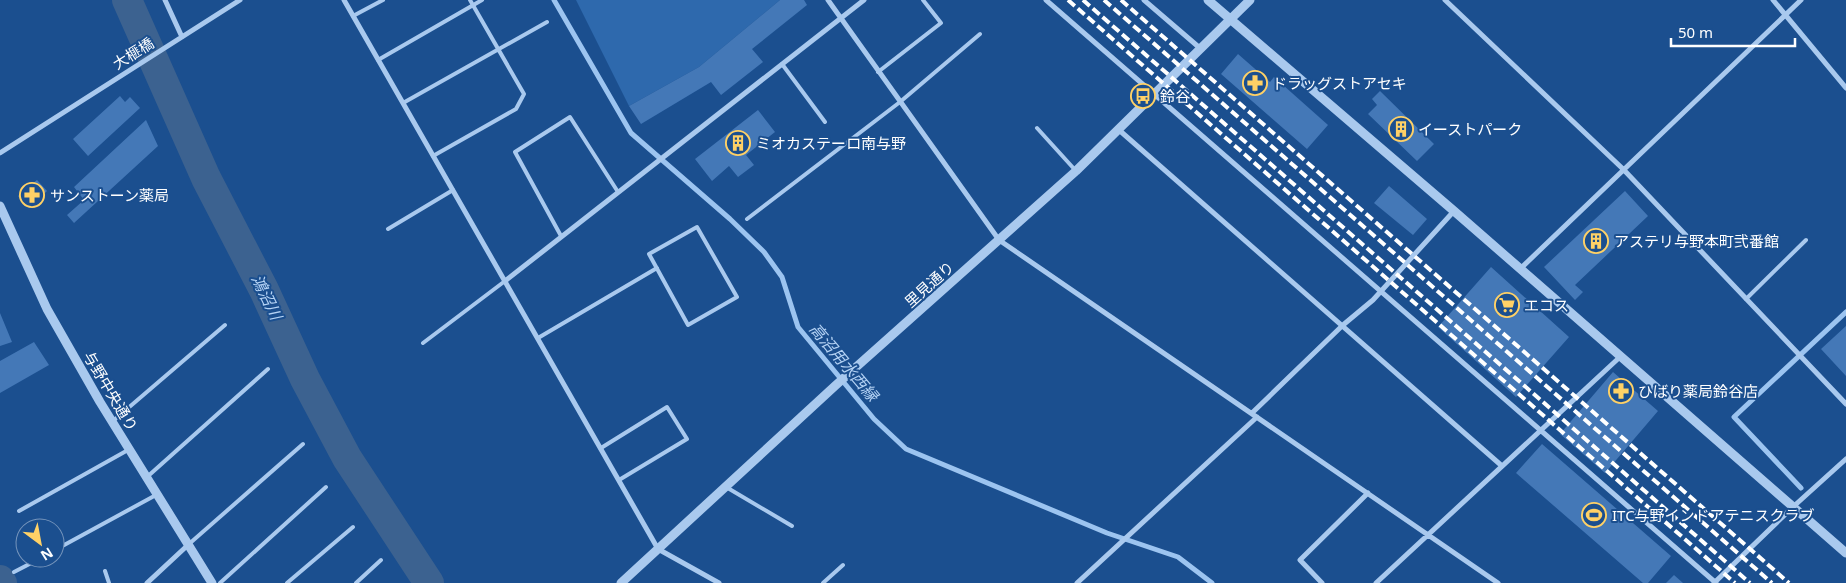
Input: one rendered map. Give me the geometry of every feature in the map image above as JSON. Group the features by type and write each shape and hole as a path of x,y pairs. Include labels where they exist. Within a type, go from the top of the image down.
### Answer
{"street":[{"path":"165,0 181,38"},
{"name":"大榧橋","path":"0,153 240,0"},
{"path":"344,0 658,549 719,583"},
{"path":"828,0 999,240 1498,583"},
{"path":"505,281 864,0"},
{"path":"1046,0 1715,583 1794,506 1846,459"},
{"path":"1144,0 1202,50"},
{"path":"1208,0 1622,356 1846,553"},
{"name":"里見通り","path":"621,583 836,385 1076,170 1202,50 1250,0"},
{"path":"1445,0 1623,169 1846,404"},
{"path":"1774,0 1846,88"},
{"path":"1520,270 1801,0"},
{"path":"1119,130 1502,466"},
{"name":"与野中央通り","path":"0,206 47,310 112,421 212,583"},
{"path":"1077,583 1134,531 1254,415 1343,325 1381,291 1454,211"},
{"path":"1376,583 1622,356"},
{"path":"1322,583 1300,560 1368,493"},
{"path":"147,583 189,544"}],"lane":[{"path":"353,16 383,0"},
{"path":"433,156 516,109 524,94 470,0"},
{"path":"378,60 482,0"},
{"path":"878,72 941,23 923,0"},
{"path":"403,103 547,22"},
{"path":"747,219 900,102 980,34"},
{"path":"782,64 825,122"},
{"path":"561,236 515,152 570,117 618,192"},
{"path":"1037,128 1076,170"},
{"path":"388,229 452,190"},
{"path":"697,227 737,298 688,325 657,268 650,254 697,227"},
{"path":"1746,299 1806,240"},
{"path":"538,338 657,268"},
{"path":"423,343 505,281"},
{"path":"112,421 225,324"},
{"path":"147,477 268,368"},
{"path":"601,448 667,406 687,439 619,480"},
{"path":"189,544 303,444"},
{"path":"19,511 130,449"},
{"path":"726,486 792,526"},
{"path":"220,583 326,487"},
{"path":"65,545 158,494"},
{"path":"287,583 353,527"},
{"path":"356,583 381,560"},
{"path":"823,583 843,565"},
{"path":"14,572 22,568"},
{"path":"105,571 109,583"}],"shaded area":[{"path":"576,0 780,0 699,67 629,106"}],"building":[{"path":"780,0 804,0 807,5 752,49 763,62 721,95 711,82 641,124 629,106 699,67"},
{"path":"1238,54 1270,82 1274,77 1328,125 1307,149 1221,74"},
{"name":"イーストパーク","path":"1380,91 1434,144 1417,161 1368,114 1377,105 1372,99"},
{"path":"120,96 125,102 130,97 140,108 88,156 73,139"},
{"name":"ミオカステーロ南与野","path":"758,110 775,132 746,155 754,165 738,177 729,166 712,181 695,159"},
{"path":"146,120 158,146 74,223 67,215 84,200 74,187"},
{"path":"37,180 47,191 29,208 18,196"},
{"path":"1389,186 1427,219 1413,235 1374,203"},
{"name":"アステリ与野本町弐番館","path":"1625,191 1648,216 1575,285 1583,292 1575,300 1544,267"},
{"path":"1491,267 1569,337 1516,397 1438,327"},
{"path":"0,313 12,342 0,346"},
{"path":"1846,326 1846,376 1821,349"},
{"path":"34,342 49,365 0,393 0,361"},
{"path":"1613,372 1658,411 1605,473 1560,434"},
{"path":"1542,444 1671,556 1648,583 1643,583 1516,473"},
{"path":"1674,575 1683,583 1666,583"}],"waterway":[{"name":"鴻沼川","path":"127,0 206,178 264,290 305,379 347,458 429,583"},
{"name":"高沼用水西縁","path":"554,0 631,133 730,219 764,252 782,277 798,327 874,419 906,449 1107,533 1178,557 1212,583"},
{"path":"1801,488 1734,417 1846,312"}],"railway":[{"path":"1068,0 1735,583"},
{"path":"1083,0 1750,583"},
{"path":"1104,0 1772,583"},
{"path":"1121,0 1789,583"}],"place":[{"name":"ドラッグストアセキ","path":"1255,83"},
{"name":"鈴谷","path":"1143,96"},
{"name":"イーストパーク","path":"1401,129"},
{"name":"ミオカステーロ南与野","path":"738,143"},
{"name":"サンストーン薬局","path":"32,195"},
{"name":"アステリ与野本町弐番館","path":"1596,241"},
{"name":"エコス","path":"1507,305"},
{"name":"ひばり薬局鈴谷店","path":"1621,391"},
{"name":"ITC与野インドアテニスクラブ","path":"1594,515"}]}
